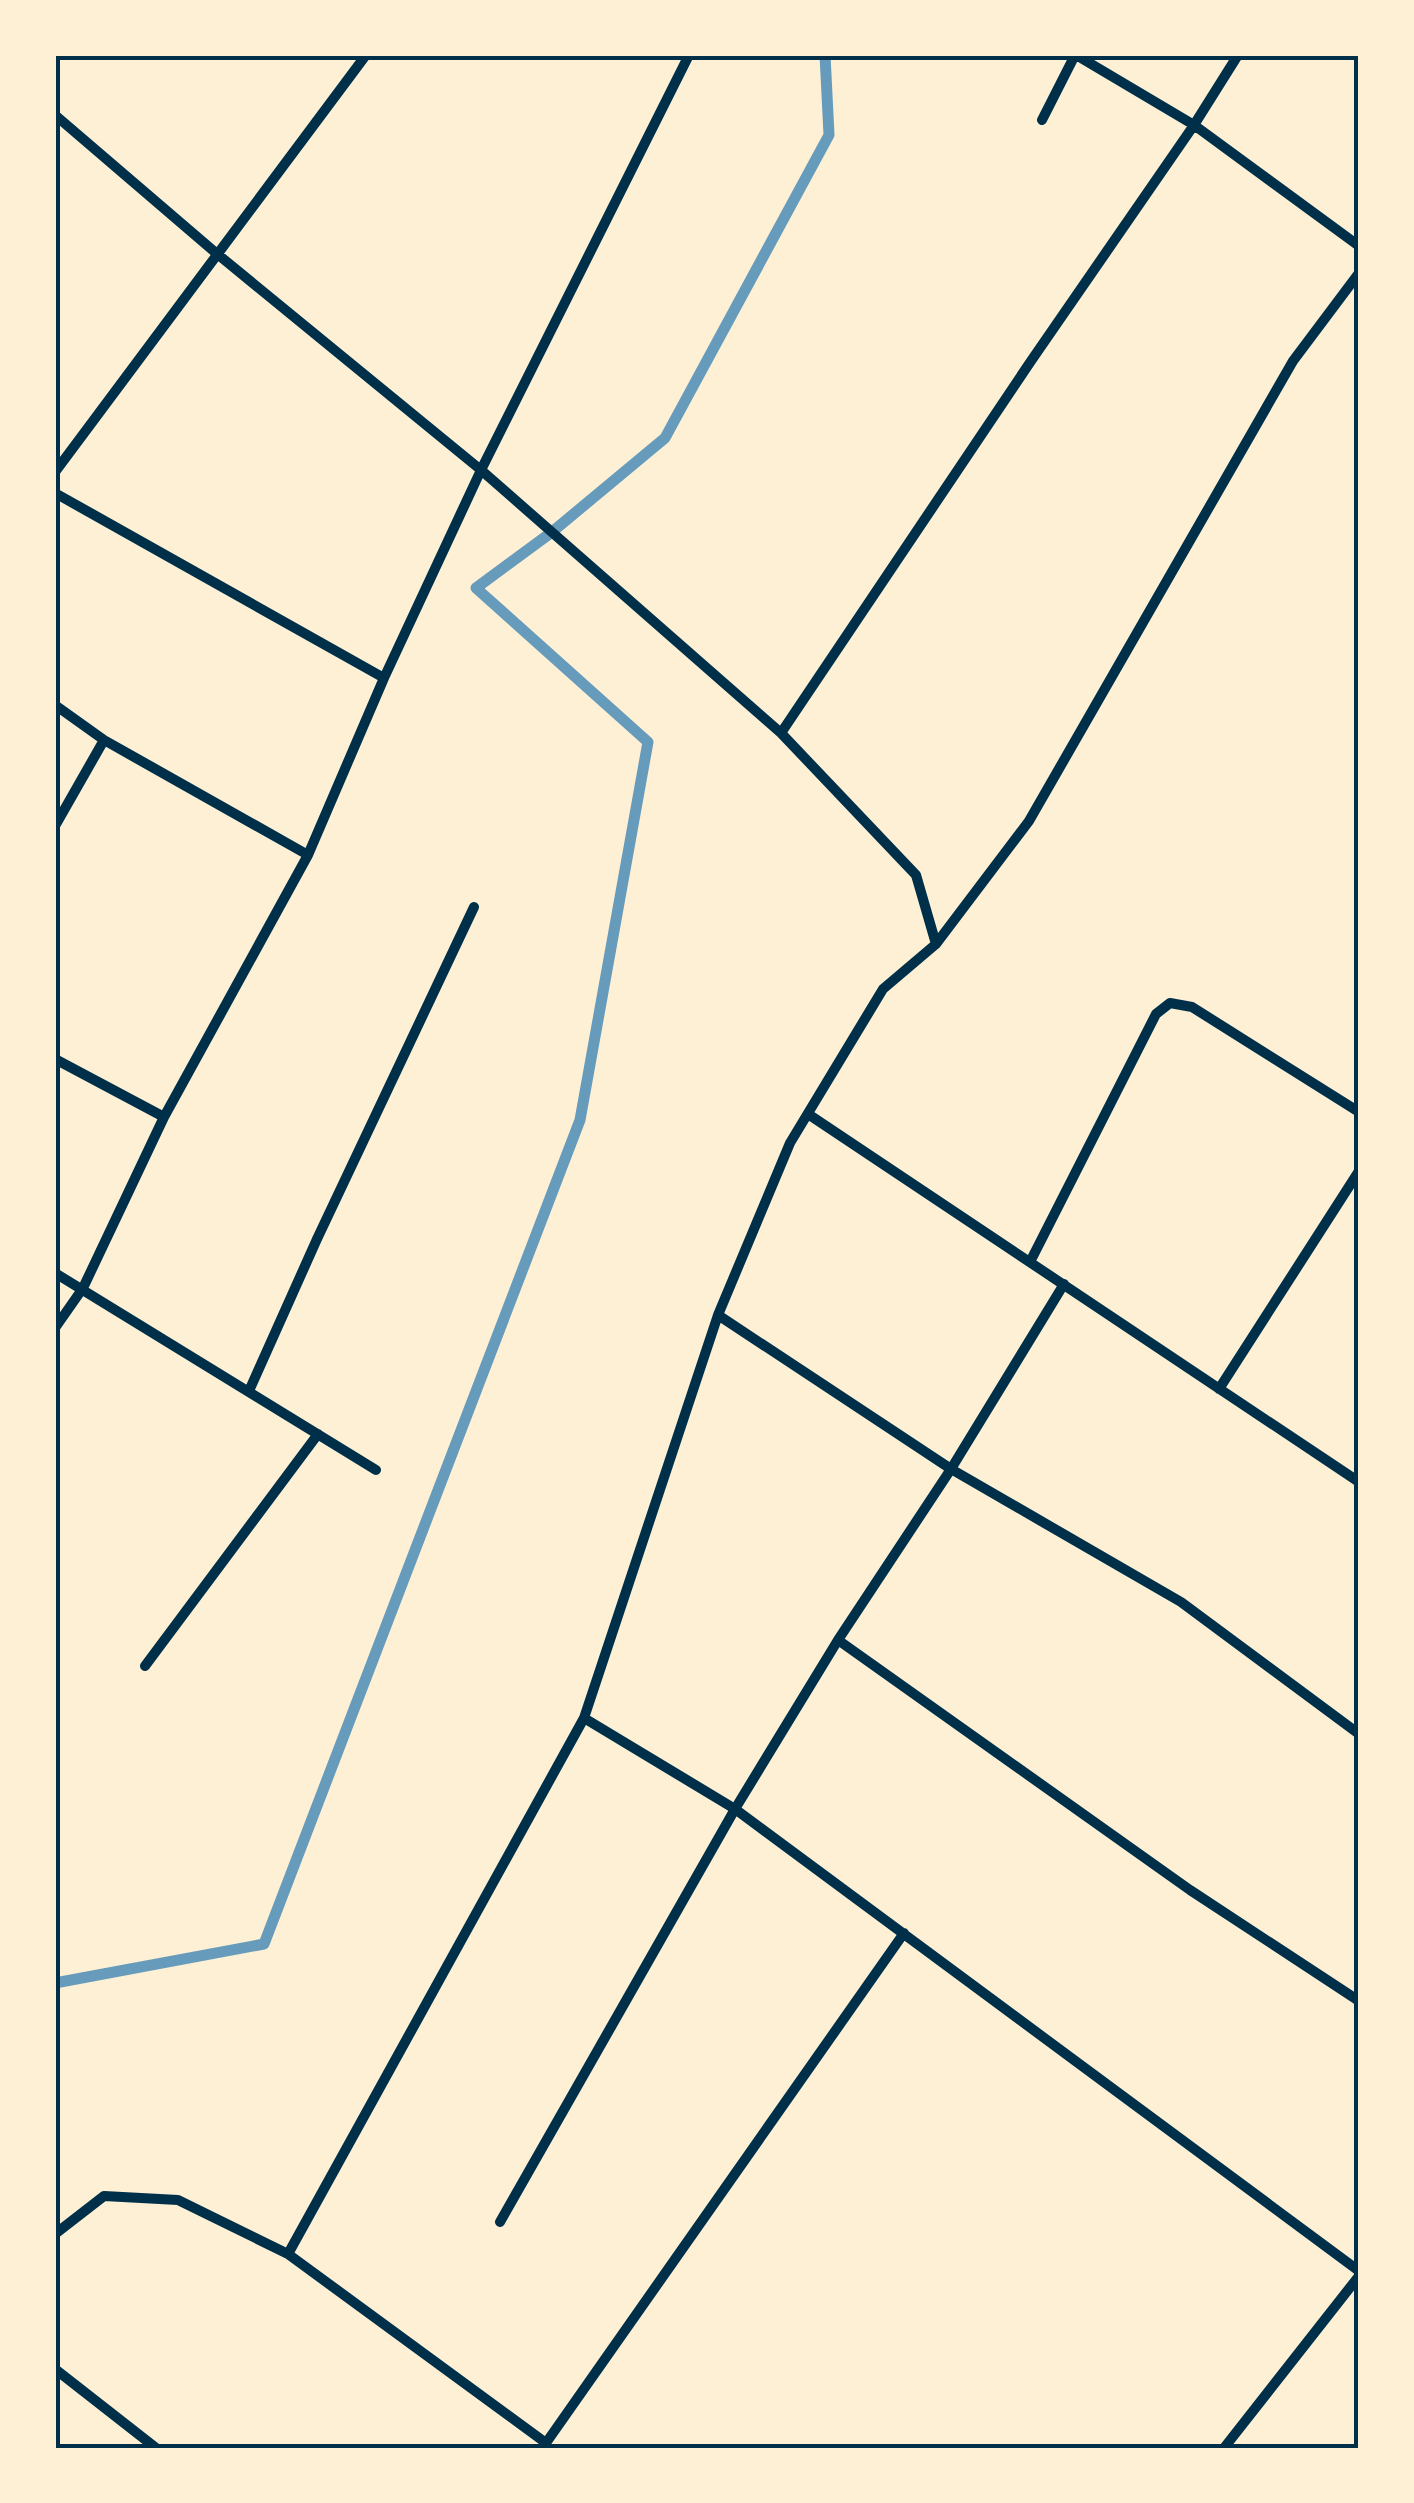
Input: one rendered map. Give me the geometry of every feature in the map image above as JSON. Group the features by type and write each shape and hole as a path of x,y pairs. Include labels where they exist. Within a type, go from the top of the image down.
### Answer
{"street":[{"path":"55,472 366,55"},
{"path":"55,1328 83,1288 164,1117 308,855 384,678 481,470 689,55"},
{"path":"1042,120 1075,55 1194,124 1359,246"},
{"path":"782,733 1238,55"},
{"path":"55,115 481,470 782,733 916,876 936,944"},
{"path":"288,2254 584,1718 718,1315 790,1143 883,989 936,944 1029,820 1293,361 1359,274"},
{"path":"55,493 384,678"},
{"path":"55,705 104,740 308,855"},
{"path":"55,826 104,740"},
{"path":"249,1391 474,908"},
{"path":"1030,1262 1156,1014 1170,1004 1192,1007 1359,1112"},
{"path":"55,1059 164,1117"},
{"path":"808,1114 1359,1482"},
{"path":"1219,1388 1359,1171"},
{"path":"55,1272 376,1470"},
{"path":"500,2222 735,1809 1064,1284"},
{"path":"718,1315 951,1469 1181,1602 1359,1734"},
{"path":"145,1666 318,1434"},
{"path":"838,1640 1190,1890 1359,2001"},
{"path":"584,1718 735,1809 1359,2273 1224,2448"},
{"path":"55,2234 104,2196 178,2200 288,2254 546,2446 904,1933"},
{"path":"55,2369 156,2448"}],"waterway":[{"path":"55,1983 264,1944 580,1120 648,742 476,588 552,532 665,438 829,135 825,55"}]}
